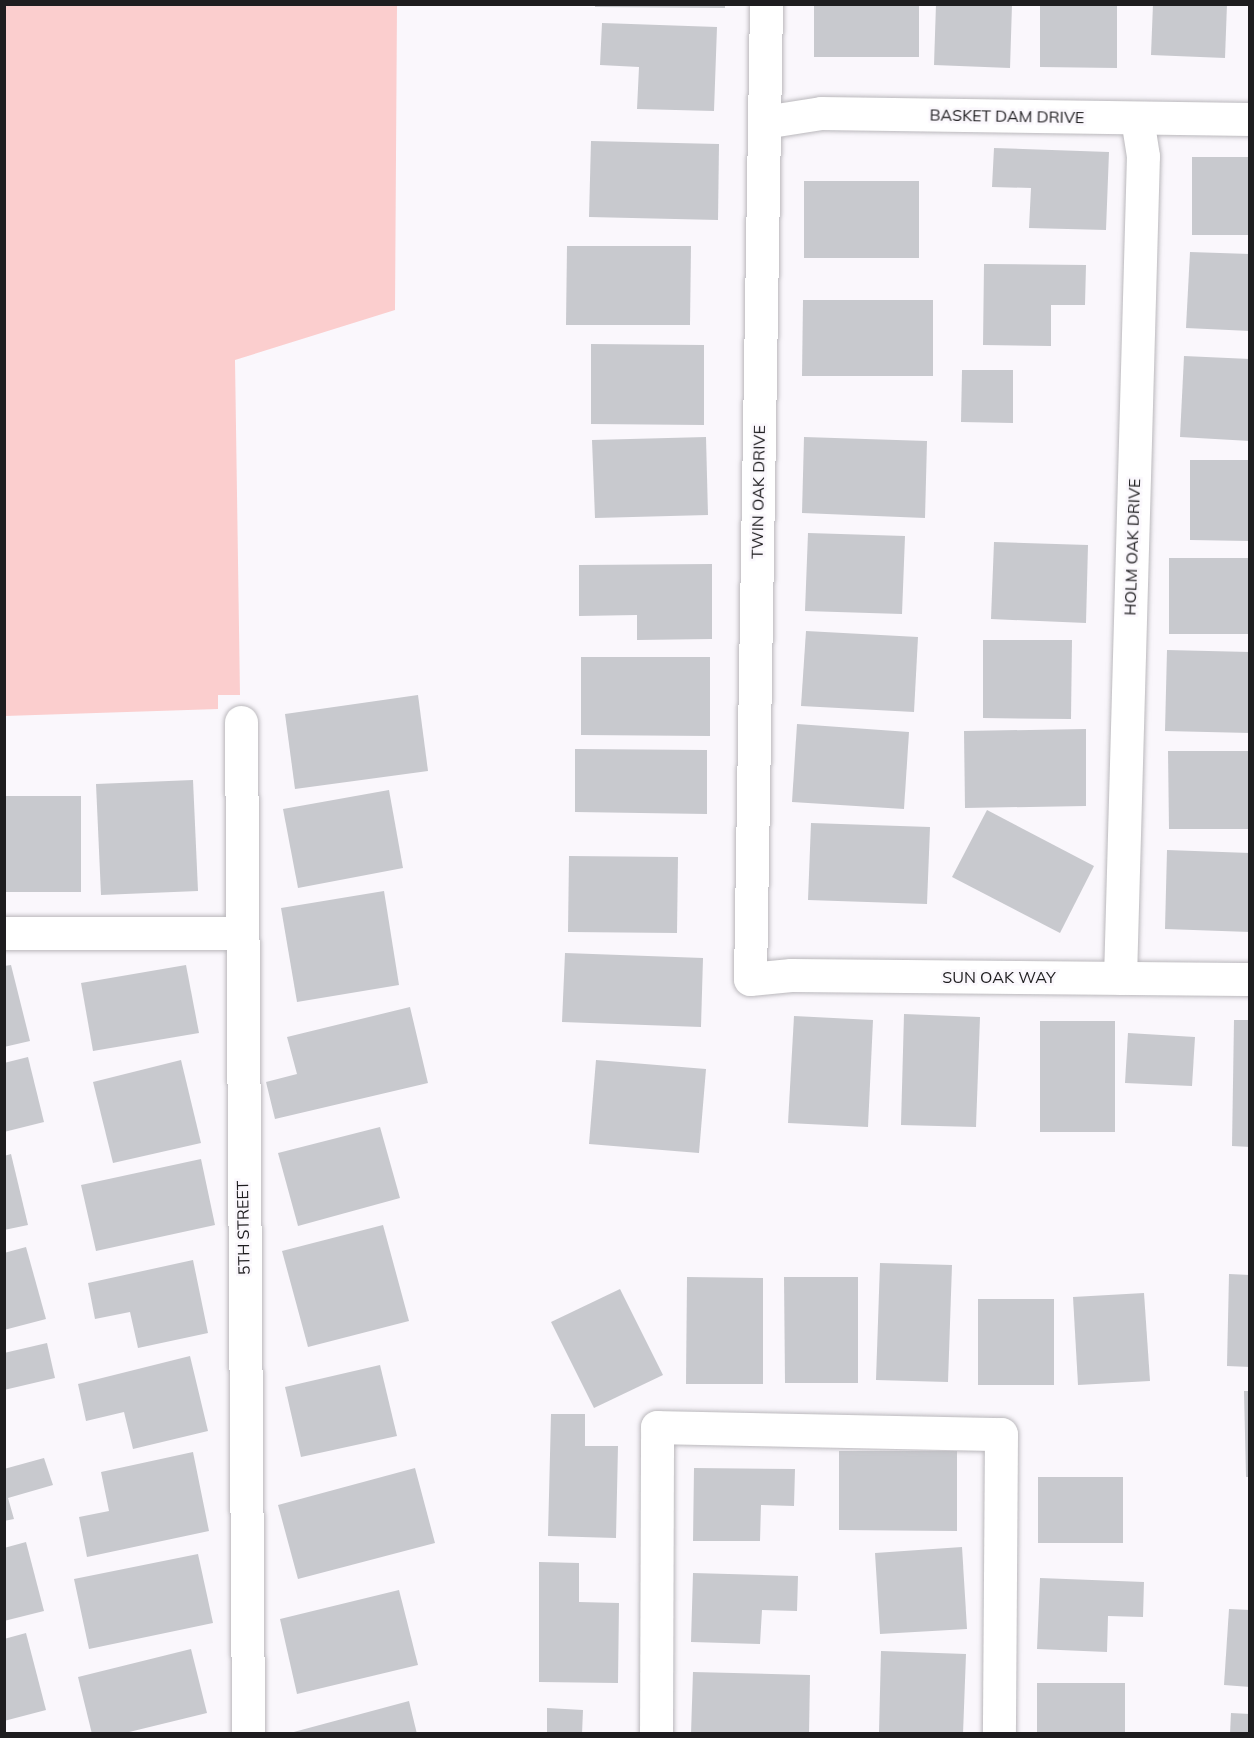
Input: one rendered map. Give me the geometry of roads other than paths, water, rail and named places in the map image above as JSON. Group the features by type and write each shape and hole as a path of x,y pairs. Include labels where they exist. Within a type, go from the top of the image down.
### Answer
{"street":[{"name":"TWIN OAK DRIVE","path":"750,979 766,4"},
{"name":"BASKET DAM DRIVE","path":"764,122 820,113 1250,119"},
{"name":"HOLM OAK DRIVE","path":"1120,978 1143,156 1137,118"},
{"name":"5TH STREET","path":"241,722 240,933 248,1734"},
{"path":"4,933 240,933"},
{"name":"SUN OAK WAY","path":"750,979 791,975 1250,979"},
{"path":"656,1734 657,1427 1001,1434 999,1734"}]}
